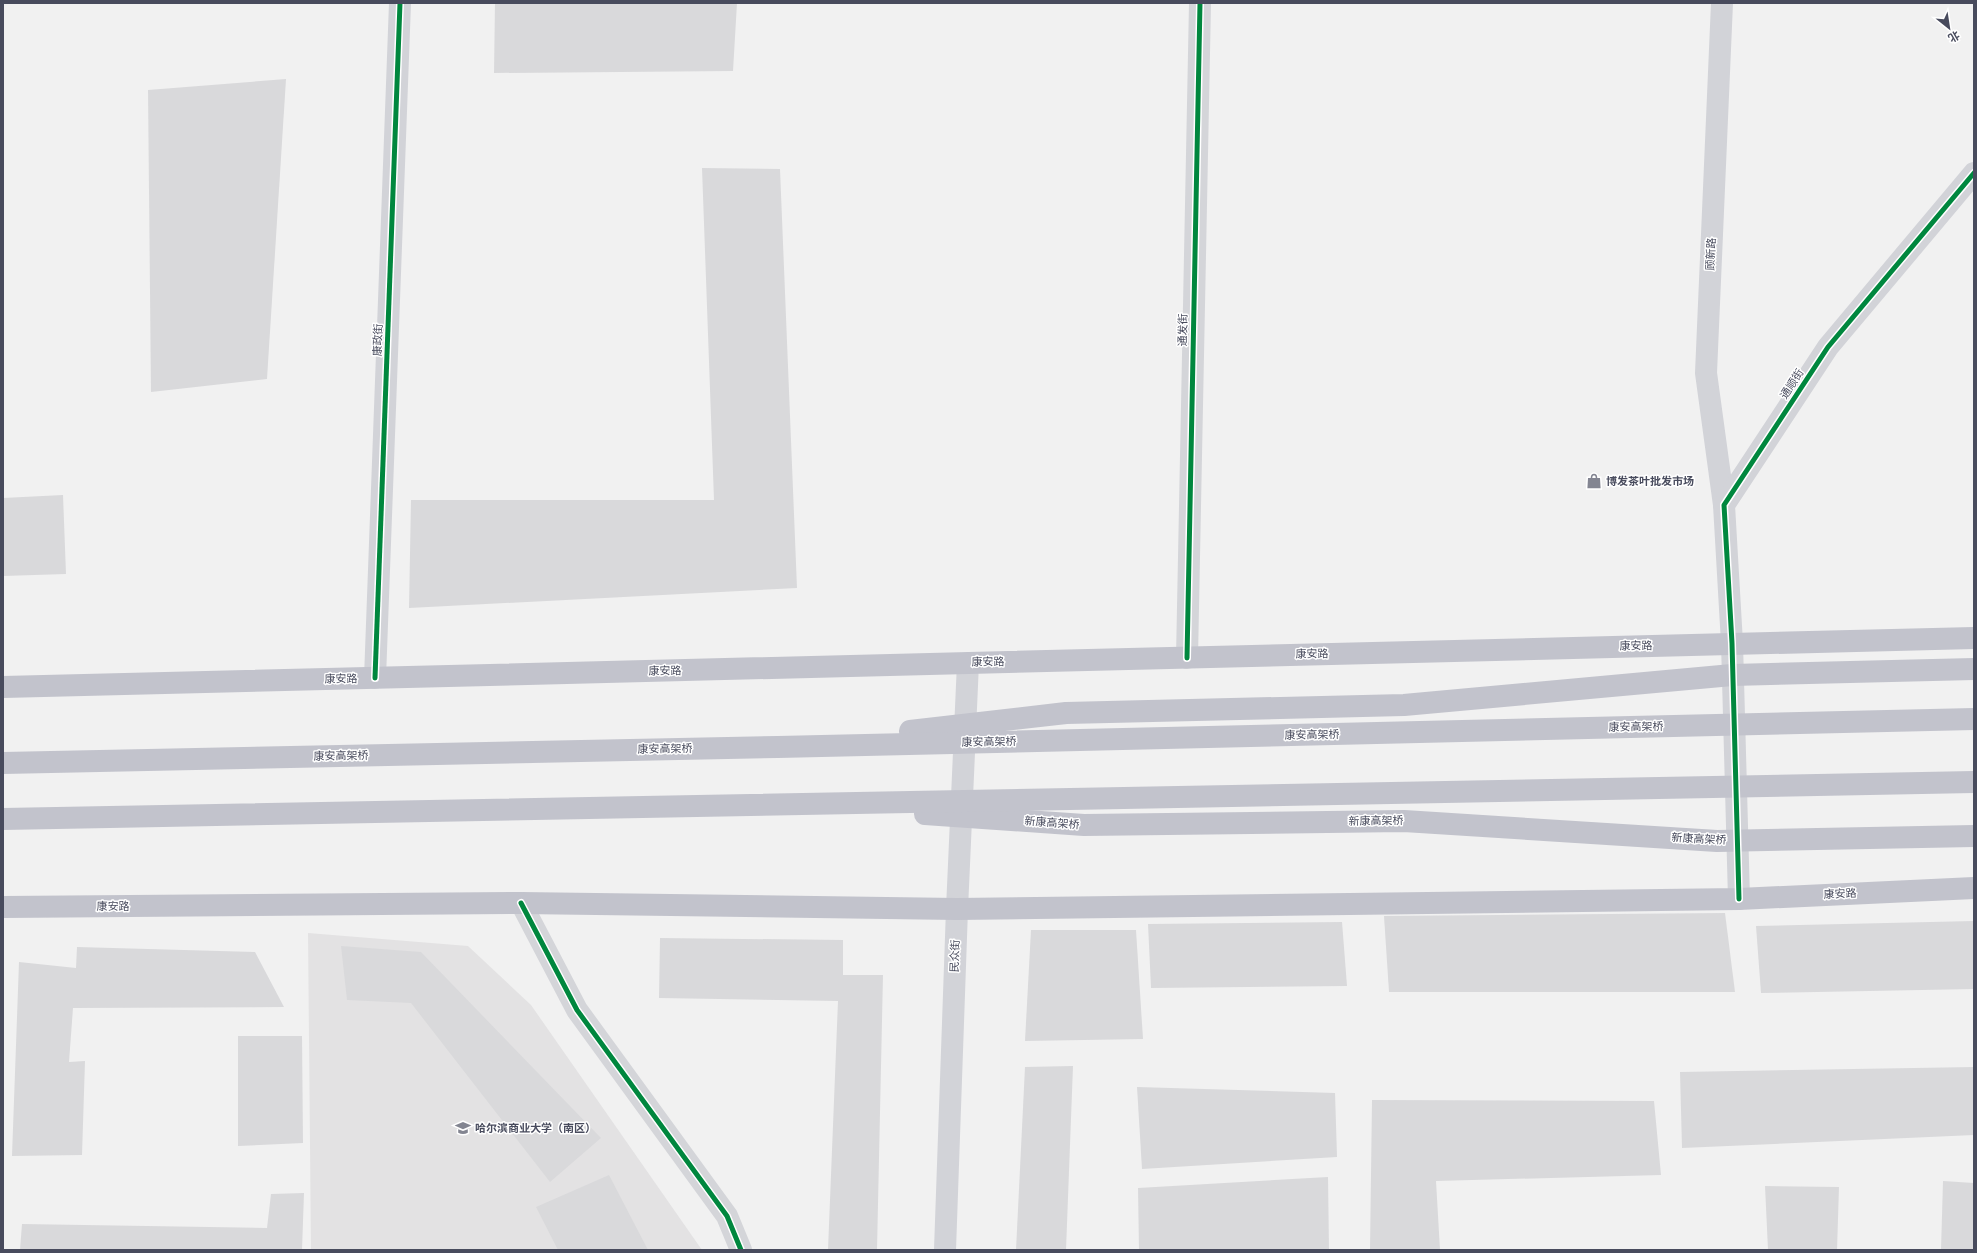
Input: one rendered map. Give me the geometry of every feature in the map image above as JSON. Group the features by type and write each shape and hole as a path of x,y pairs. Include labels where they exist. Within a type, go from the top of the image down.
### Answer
{"highway":[{"name":"康安路","path":"3,687 1974,638"},
{"path":"778,747 1066,713 1404,705 1732,675 1974,669"},
{"name":"康安高架桥","path":"3,763 778,747 1974,719"},
{"path":"3,819 1974,782"},
{"name":"新康高架桥","path":"778,804 1084,825 1404,821 1717,841 1974,836"},
{"name":"康安路","path":"3,907 521,903 957,909 1738,899 1974,888"}],"street":[{"name":"康政街","path":"376,678 400,3"},
{"name":"通发街","path":"1187,658 1200,3"},
{"name":"顾新路","path":"1722,3 1706,373 1724,505"},
{"name":"通顺街","path":"1724,505 1828,347 1974,173"},
{"path":"1724,505 1732,644 1738,899"},
{"name":"民众街","path":"945,1250 957,909 968,663"},
{"path":"521,903 577,1010 727,1216 741,1250"}],"shaded area":[{"name":"哈尔滨商业大学（南区）","path":"308,933 468,946 531,1005 702,1250 311,1250"}],"building":[{"path":"495,3 737,3 733,71 494,73"},
{"path":"286,79 267,379 151,392 148,90"},
{"path":"702,168 780,169 797,588 409,608 411,500 714,500"},
{"path":"63,495 66,574 3,576 3,498"},
{"path":"1725,913 1735,992 1389,992 1384,916"},
{"path":"1974,921 1974,989 1761,993 1756,926"},
{"path":"1342,922 1347,986 1151,988 1148,924"},
{"path":"1031,930 1136,930 1143,1039 1025,1041"},
{"path":"660,938 843,940 843,975 883,975 877,1250 828,1250 838,1001 659,998"},
{"path":"341,946 421,952 601,1138 550,1182 411,1003 347,1000"},
{"path":"77,947 255,952 284,1007 73,1008 69,1062 85,1061 82,1155 12,1156 19,962 76,968"},
{"path":"238,1036 302,1036 303,1143 238,1146"},
{"path":"1073,1066 1066,1250 1016,1250 1025,1067"},
{"path":"1974,1067 1974,1135 1682,1148 1680,1072"},
{"path":"1137,1087 1335,1093 1337,1157 1142,1169"},
{"path":"1372,1100 1654,1101 1661,1175 1436,1181 1440,1250 1370,1250"},
{"path":"609,1175 648,1250 558,1250 536,1207"},
{"path":"1328,1177 1329,1250 1139,1250 1138,1188"},
{"path":"1943,1181 1974,1183 1974,1250 1941,1250"},
{"path":"1765,1186 1839,1187 1837,1250 1768,1250"},
{"path":"304,1193 302,1250 20,1250 22,1224 267,1228 271,1194"}],"cycle path":[{"path":"375,678 400,3"},
{"path":"1187,658 1200,3"},
{"path":"1739,899 1732,643 1724,505 1828,347 1974,173"},
{"path":"521,903 577,1010 727,1216 741,1250"}],"place":[{"name":"博发茶叶批发市场","path":"1594,481"},
{"name":"哈尔滨商业大学（南区）","path":"463,1128"}]}
